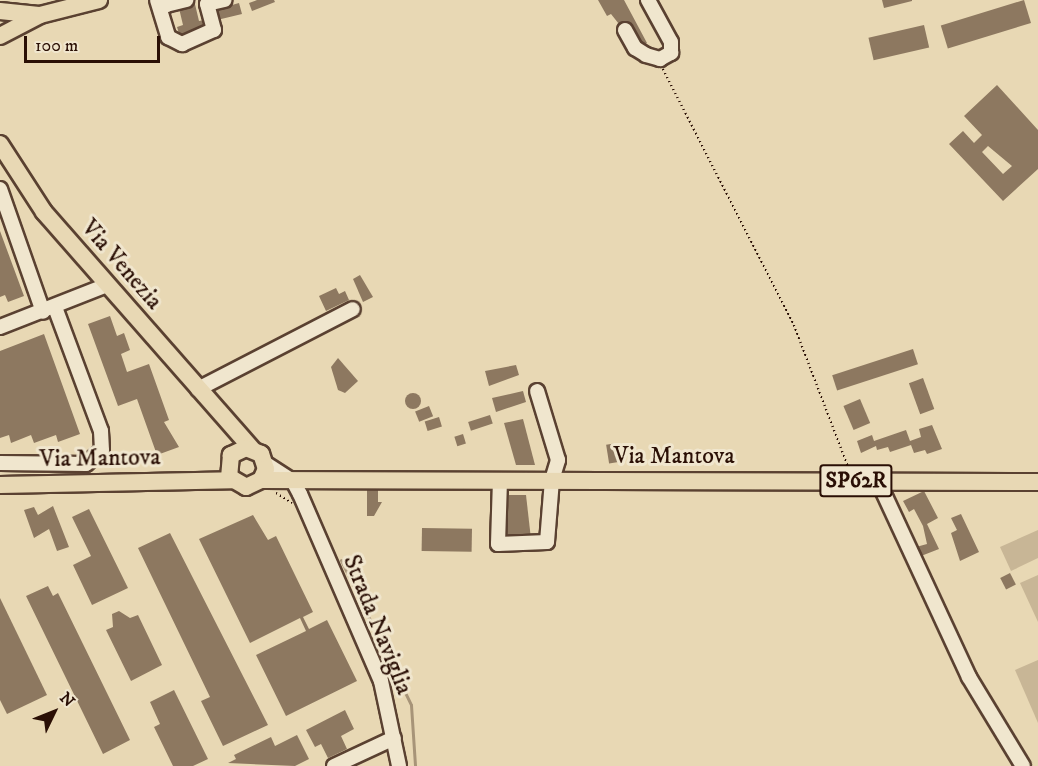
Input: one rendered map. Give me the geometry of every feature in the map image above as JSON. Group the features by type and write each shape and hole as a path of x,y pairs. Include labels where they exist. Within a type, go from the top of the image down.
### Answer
{"main road":[{"path":"0,36 40,15 99,0"},
{"path":"0,11 40,15"},
{"name":"Via Venezia","path":"0,144 38,206 252,449"},
{"name":"Via Venezia","path":"217,411 230,467"},
{"name":"Via Mantova","path":"0,485 200,482 230,467 252,449 272,474 311,481"},
{"name":"Via Mantova","path":"230,467 246,487 272,474 311,481 1038,483"}],"street":[{"path":"158,0 166,5 186,0"},
{"path":"158,0 168,37 182,44 214,30 207,4 225,0"},
{"path":"625,30 637,50 657,59 669,55 672,45 648,0"},
{"path":"0,189 101,431 102,450 86,464 0,463"},
{"path":"0,327 107,285"},
{"path":"198,389 353,309"},
{"path":"500,480 498,544 547,542 552,480 558,460 537,391"},
{"name":"Strada Naviglia","path":"272,474 303,505 381,681 399,766"},
{"path":"879,481 969,677 1023,766"},
{"path":"334,766 394,738"}],"path":[{"path":"657,59 794,325 854,481"}],"shaded area":[{"path":"1038,530 1038,558 1011,571 1000,547"},
{"path":"1038,575 1038,622 1020,583"},
{"path":"1038,660 1038,723 1015,670"}],"building":[{"path":"177,0 194,0 199,21 204,20 208,26 181,40 177,27 183,25"},
{"path":"212,0 223,0 225,7 239,3 242,14 217,20"},
{"path":"257,0 274,0 275,2 252,11 249,3"},
{"path":"598,0 624,0 647,43 638,48 611,14 607,16"},
{"path":"882,0 912,0 912,1 884,8"},
{"path":"1024,0 1031,23 948,48 941,25"},
{"path":"924,25 929,47 874,60 868,38"},
{"path":"997,85 1038,130 1038,169 1003,201 949,144 963,131 974,143 982,135 964,116","holes":["988,146 1012,166 1003,174 982,152"]},
{"path":"0,231 24,296 8,302 5,295 0,297"},
{"path":"360,275 373,297 363,302 353,279"},
{"path":"336,288 339,294 345,291 349,300 326,311 319,296"},
{"path":"110,316 117,336 124,333 130,350 121,354 127,372 149,364 169,420 164,422 179,447 157,455 137,399 118,406 88,324"},
{"path":"44,334 80,434 58,442 56,435 34,443 31,435 11,443 9,435 0,438 0,351"},
{"path":"913,349 918,364 837,390 832,375"},
{"path":"338,358 358,381 345,393 338,390 331,367"},
{"path":"516,365 519,375 489,386 485,371"},
{"path":"923,378 934,409 920,414 909,383"},
{"path":"523,391 526,402 496,412 492,398"},
{"path":"410,393 416,393 421,401 419,407 410,409 405,404 405,398"},
{"path":"860,399 870,423 854,430 843,406"},
{"path":"429,406 433,416 419,422 415,412"},
{"path":"490,415 493,424 471,431 468,422"},
{"path":"439,417 442,427 428,431 425,421"},
{"path":"523,419 535,465 516,465 504,423"},
{"path":"932,425 942,449 927,454 925,450 914,453 911,445 890,452 888,447 877,450 876,446 861,453 857,441 872,435 874,441 906,430 910,441 921,437 919,429"},
{"path":"463,434 466,444 457,446 454,437"},
{"path":"617,443 620,462 609,463 606,445"},
{"path":"367,489 378,489 378,502 382,502 374,516 367,516"},
{"path":"924,491 938,518 927,524 939,549 921,556 916,547 927,544 923,526 914,509 909,512 903,501"},
{"path":"509,495 526,495 531,539 505,539"},
{"path":"53,506 69,547 57,551 49,529 34,538 24,510 34,507 38,515"},
{"path":"89,509 128,588 92,605 73,565 91,556 72,517"},
{"path":"961,514 979,552 960,561 951,533 957,530 951,518"},
{"path":"253,515 268,540 276,536 313,612 303,617 309,629 327,620 357,681 286,716 256,655 306,631 300,618 250,643 199,539"},
{"path":"422,528 472,529 472,552 422,551"},
{"path":"170,533 268,725 223,746 201,701 210,697 138,548"},
{"path":"1010,573 1016,585 1006,590 1000,578"},
{"path":"48,586 53,596 58,593 130,740 103,754 26,596"},
{"path":"0,598 47,695 7,714 0,700"},
{"path":"119,611 130,618 138,615 162,665 131,681 106,630 113,627 112,614"},
{"path":"174,690 208,759 193,766 173,766 154,727 160,724 150,702"},
{"path":"345,710 354,729 341,736 347,749 328,758 321,744 315,747 306,730"},
{"path":"297,735 309,759 295,766 228,763 236,759 234,755 271,737 275,746"}],"waterway":[{"path":"341,560 411,705 415,766"}]}
